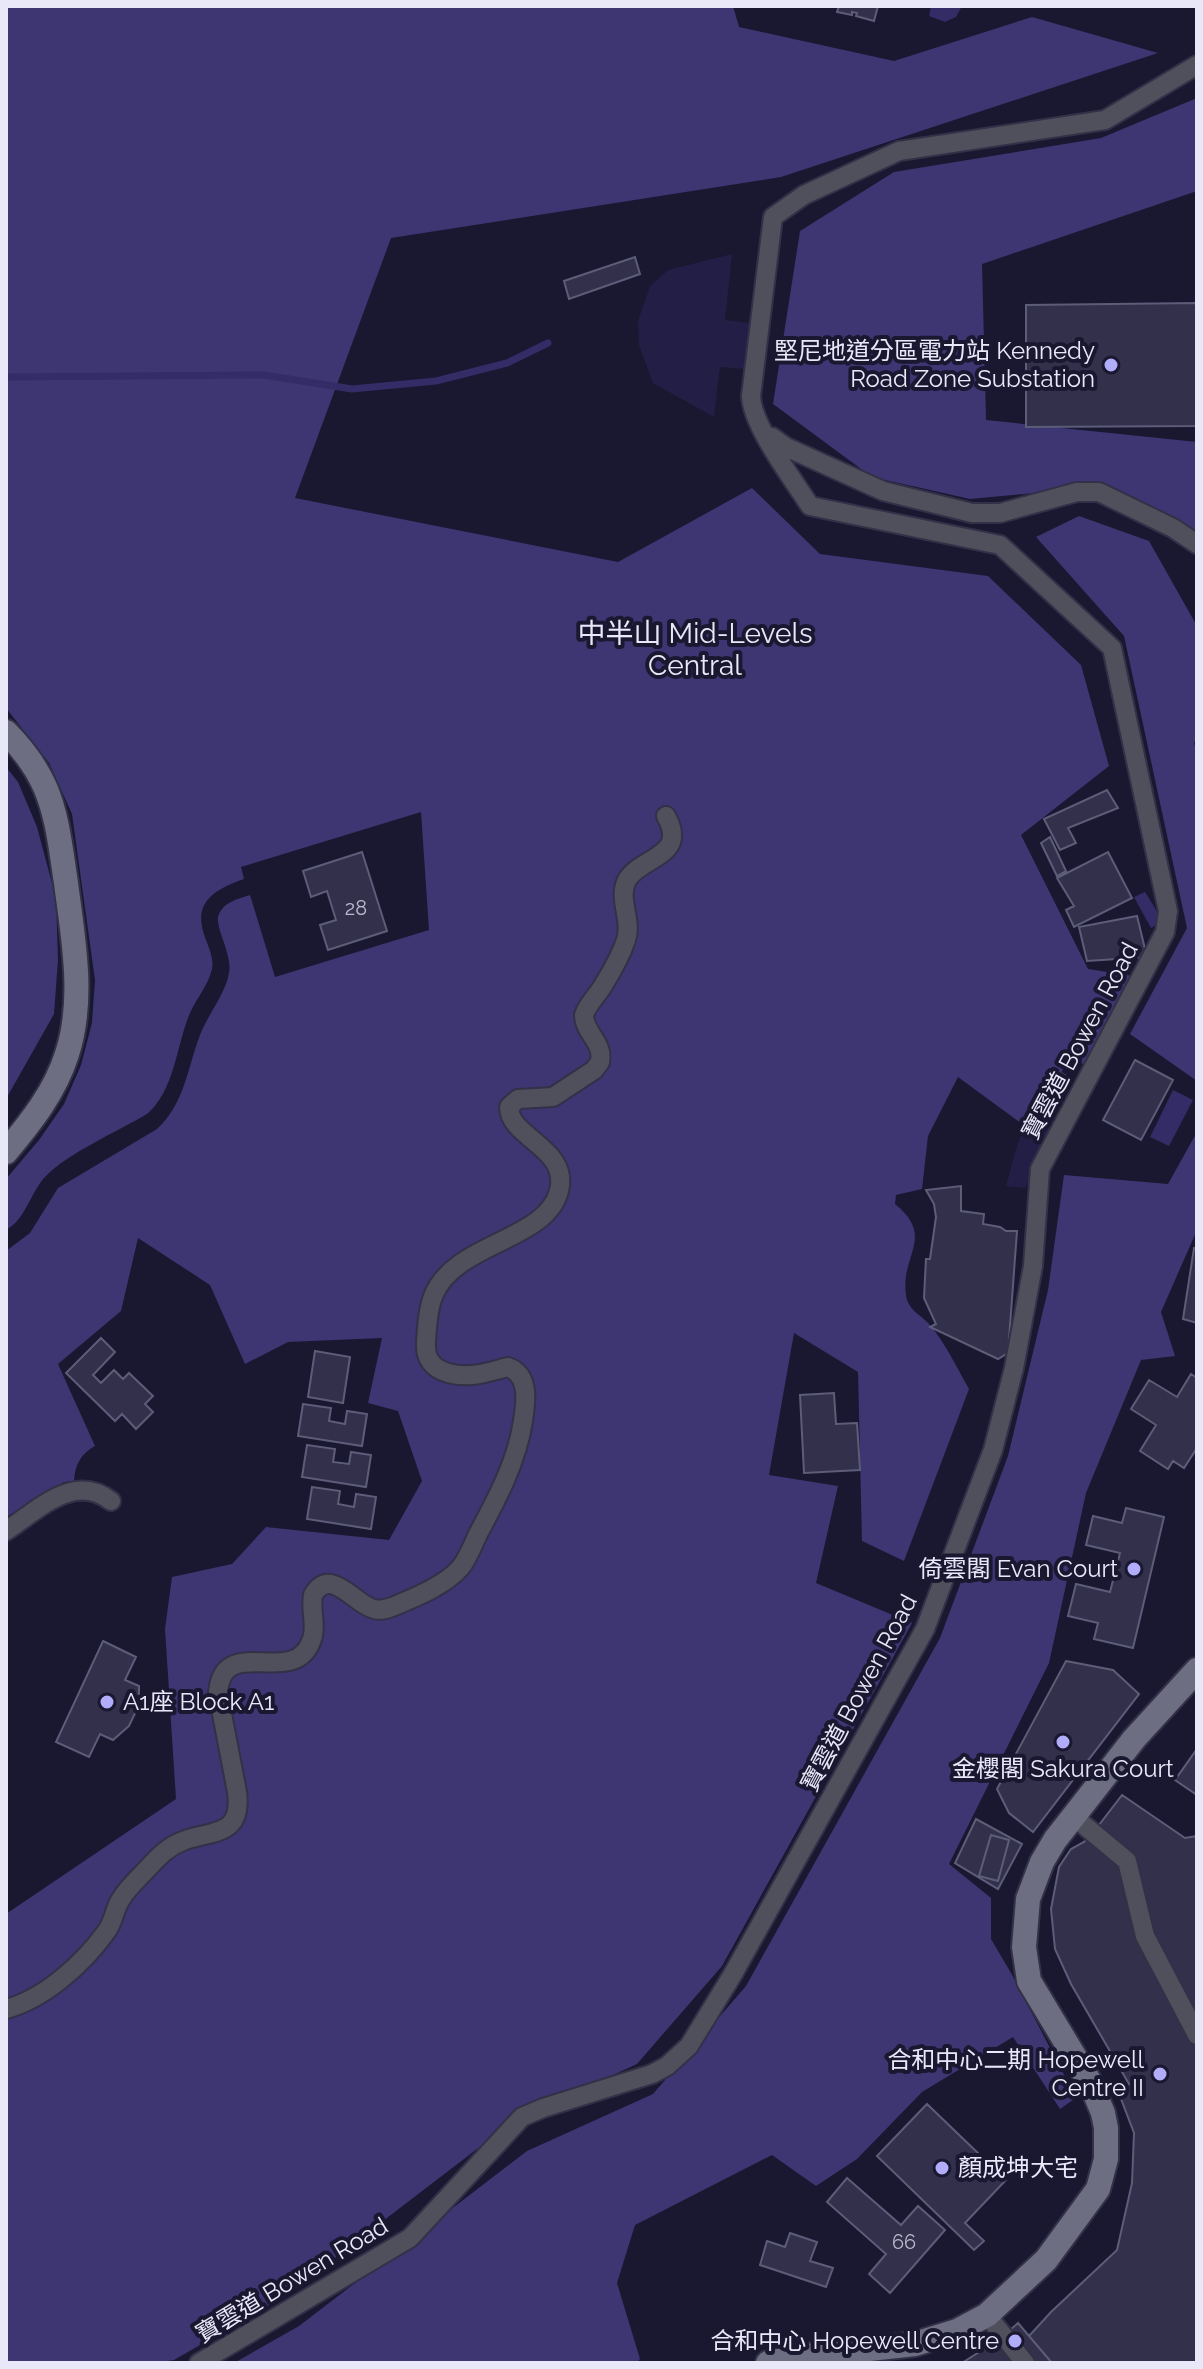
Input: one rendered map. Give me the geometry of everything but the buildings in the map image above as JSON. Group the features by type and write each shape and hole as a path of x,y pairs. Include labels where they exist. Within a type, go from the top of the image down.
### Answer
{"street":[{"name":"寶雲道 Bowen Road","path":"199,2363 410,2238 522,2117 643,2077 667,2066 697,2036 925,1629 993,1450 1014,1368 1033,1266 1040,1169 1169,921 1112,648 1000,545 810,506 761,429 751,408 751,396 773,217 804,195 899,151 1105,120 1197,65"},
{"path":"761,429 786,447 866,485 898,496 981,514 1010,511 1085,491 1099,492 1173,528 1197,544"},
{"path":"6,732 37,772 56,818 73,939 76,992 73,1035 58,1078 39,1111 6,1152"},
{"path":"6,2009 30,2001 67,1973 107,1931 125,1892 168,1849 188,1839 218,1833 233,1821 238,1807 237,1792 218,1693 221,1678 228,1667 241,1661 284,1662 305,1651 313,1634 313,1595 322,1586 336,1585 370,1608 385,1609 438,1584 463,1563 511,1463 523,1421 524,1384 519,1373 511,1368 469,1375 448,1373 433,1366 427,1355 426,1343 433,1299 444,1280 464,1261 537,1221 556,1201 560,1186 556,1165 540,1144 513,1122 509,1107 518,1099 553,1097 594,1070 600,1062 602,1052 584,1022 584,1015 604,985 626,941 629,926 623,894 625,884 631,874 660,856 670,844 671,825 666,816"},
{"path":"6,1531 66,1491 82,1488 93,1490 111,1501"},
{"path":"768,2363 923,2342 957,2331 987,2315 1046,2260 1086,2208 1102,2181 1106,2128 1098,2098 1033,1988 1024,1964 1028,1899 1042,1862 1073,1816 1134,1739 1197,1670"},
{"path":"1073,1816 1127,1861 1145,1936 1197,2035"},
{"path":"987,2315 1025,2363"}],"shaded area":[{"path":"6,6 733,6 739,27 894,61 1032,17 1158,53 781,177 391,238 295,498 618,562 752,488 820,554 988,576 1081,665 1109,766 1021,835 1088,969 1133,976 1085,1065 1071,1058 1025,1126 958,1077 928,1136 922,1189 896,1195 895,1204 907,1216 915,1237 905,1281 907,1300 940,1339 969,1389 904,1561 862,1541 858,1372 794,1333 769,1475 838,1486 816,1583 912,1623 722,1966 637,2064 515,2120 285,2296 174,2360 155,2363 6,2363 6,1914 176,1799 165,1629 172,1577 232,1564 266,1527 389,1540 422,1481 398,1411 368,1403 382,1338 288,1342 245,1364 210,1285 138,1238 121,1311 58,1364 95,1446 80,1460 74,1481 64,1482 6,1517 6,1251 30,1233 58,1188 157,1129 174,1108 200,1035 227,981 229,965 218,919 221,910 228,904 250,895 275,977 429,930 421,812 241,867 244,879 214,893 203,907 202,927 211,954 212,969 190,1013 164,1093 147,1114 79,1151 55,1168 41,1182 19,1219 6,1230 6,1179 64,1104 81,1065 92,1023 95,980 72,814 49,763 6,708"},
{"path":"931,6 962,6 956,17 945,22 929,16"},
{"path":"1197,98 1197,191 982,264 986,420 1197,442 1197,549 1173,525 1110,486 970,499 872,477 773,404 800,231 894,172 1101,138"},
{"path":"732,254 725,320 751,323 746,369 720,367 714,417 653,383 639,345 638,321 650,286 668,270"},
{"path":"1079,516 1149,541 1197,626 1197,738 1194,743 1197,753 1197,1081 1130,1034 1187,928 1124,636 1036,537"},
{"path":"6,767 18,782 37,827 56,898 58,960 54,1014 6,1099"},
{"path":"1145,892 1163,921 1151,928 1134,897"},
{"path":"1173,1090 1193,1100 1169,1146 1150,1137"},
{"path":"1033,1106 1059,1119 1025,1188 1006,1186 1017,1146"},
{"path":"1197,1132 1197,1230 1161,1312 1175,1356 1141,1360 1086,1493 1049,1663 949,1864 991,1898 991,1939 1076,2098 1060,2109 1013,2037 922,2092 857,2159 816,2186 772,2155 635,2225 617,2283 640,2359 637,2363 234,2363 299,2326 527,2151 653,2094 746,1986 940,1638 1008,1456 1048,1290 1064,1175 1168,1184"}],"waterway":[{"path":"6,377 264,375 352,389 436,381 507,363 548,343"}],"place":[{"name":"堅尼地道分區電力站 Kennedy Road Zone Substation","path":"1111,365"},
{"name":"倚雲閣 Evan Court","path":"1134,1569"},
{"name":"A1座 Block A1","path":"107,1702"},
{"name":"金櫻閣 Sakura Court","path":"1063,1742"},
{"name":"合和中心二期 Hopewell Centre II","path":"1160,2074"},
{"name":"顏成坤大宅","path":"942,2168"},
{"name":"合和中心 Hopewell Centre","path":"1015,2341"}],"district":[{"name":"中半山 Mid-Levels Central","path":"695,649"}]}
